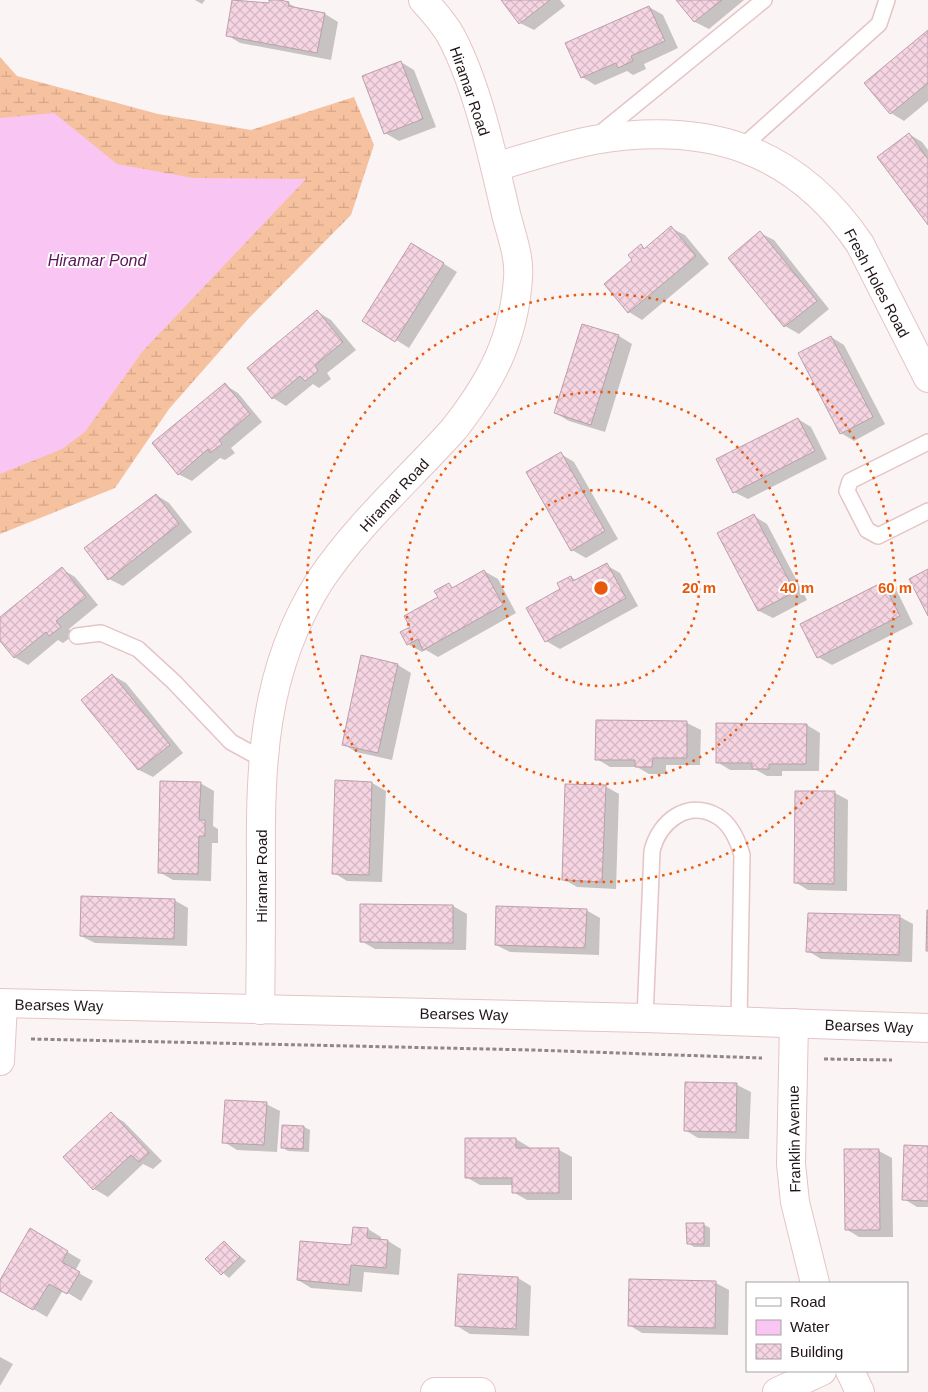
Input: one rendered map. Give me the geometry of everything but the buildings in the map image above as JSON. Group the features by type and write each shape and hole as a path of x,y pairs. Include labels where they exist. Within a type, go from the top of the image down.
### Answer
{"street":[{"name":"Hiramar Road","path":"260,1010 262,759 278,670 298,621 320,581 357,534 454,430 472,407 498,364 512,317 518,275 495,167 469,78 451,37 423,0"},
{"name":"Fresh Holes Road","path":"495,167 592,140 644,134 707,139 742,147 766,157 800,178 833,208 847,225 860,244 928,378"},
{"name":"Bearses Way","path":"2,1004 646,1018 928,1028"},
{"path":"0,1060 2,1004"},
{"name":"Franklin Avenue","path":"794,1023 791,1164 795,1202 815,1282"},
{"path":"776,1392 820,1372"},
{"path":"850,1372 860,1392"},
{"path":"435,1392 481,1392"}],"lane":[{"name":"Fresh Holes Road","path":"592,140 764,0"},
{"path":"742,147 879,24 887,0"},
{"path":"928,442 850,481 847,491 867,530 878,536 928,511"},
{"path":"77,636 101,633 138,649 174,682 231,742 262,759"},
{"path":"646,1018 652,851 656,836 665,824 689,811 704,812 718,817 729,827 738,841 742,855 739,1021"}],"path":[{"path":"58,1039 760,1058"},
{"path":"824,1059 900,1060"}],"green space":[{"path":"0,57 17,76 158,114 251,130 354,97 374,145 351,215 249,318 169,409 115,488 0,534"}],"water":[{"name":"Hiramar Pond","path":"54,113 117,164 193,178 306,179 142,352 85,432 62,449 0,474 0,118"}]}
